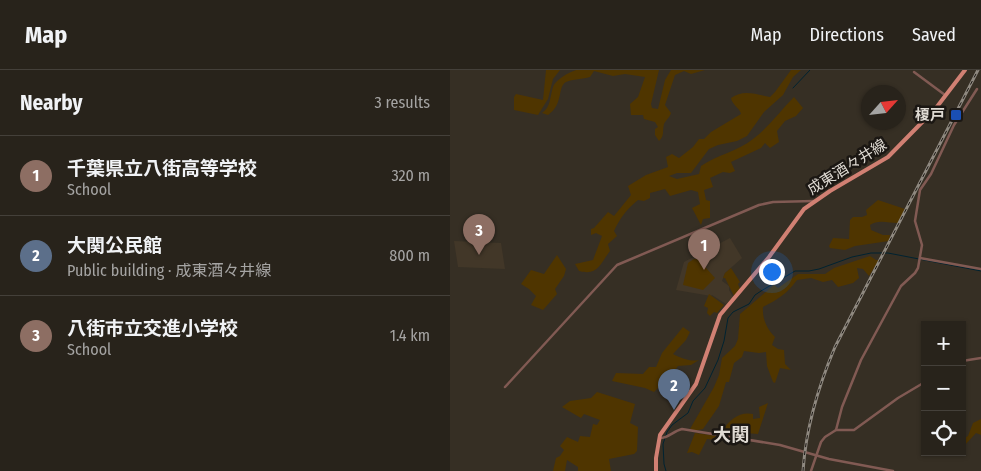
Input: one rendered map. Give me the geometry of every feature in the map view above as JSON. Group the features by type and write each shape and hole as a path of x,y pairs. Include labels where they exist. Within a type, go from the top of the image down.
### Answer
{"main road":[{"name":"成東酒々井線","path":"656,471 659,438 663,429 696,384 720,315 769,257 802,212 814,201 888,157 930,115 965,70"}],"street":[{"path":"914,72 946,95"},
{"path":"836,430 842,407 861,360 901,286 915,273 920,260 922,245 915,221 920,190 931,174 954,125 976,89"},
{"path":"505,387 617,265 759,205 773,202 814,201"},
{"path":"920,260 981,269"},
{"path":"966,360 981,358"},
{"path":"811,471 823,439 836,430 854,430 898,398 921,384"},
{"path":"659,438 668,437 682,429 780,445 817,455 894,471"}],"shaded area":[{"path":"546,70 560,70 553,79 548,99 538,115 514,110 514,97 516,94 543,100"},
{"path":"576,70 659,70 651,104 652,108 658,109 665,80 671,70 705,70 691,74 684,71 675,75 665,105 671,113 664,124 663,135 659,141 655,135 655,129 658,127 655,122 644,119 643,115 631,115 630,104 638,97 645,77 625,74 613,76 594,71 590,77 572,80 563,84 553,111 548,115 542,113 549,105 553,87 557,81"},
{"path":"791,70 801,70 793,77 783,95 764,112 747,136 709,149 691,173 677,173 669,176 677,179 699,174 701,166 741,147 759,134 794,97 803,108 796,116 785,121 777,131 779,142 770,148 765,143 761,148 731,162 735,171 730,173 723,172 710,178 713,187 704,190 706,200 710,201 710,218 703,219 701,225 692,208 700,204 698,192 691,190 670,196 665,189 650,193 650,198 644,201 638,200 621,218 614,231 617,236 608,244 610,251 598,268 590,272 579,271 575,264 593,260 602,236 596,233 591,235 591,229 608,212 614,216 631,195 628,186 646,175 668,167 666,157 672,154 679,158 693,147 699,139 704,139 711,132 741,114 731,98 745,93 770,97"},
{"path":"878,200 905,209 898,223 880,222 870,225 871,230 883,235 890,235 889,241 855,246 845,250 830,248 829,246 833,238 849,239 850,220 853,217 867,215 866,210"},
{"path":"730,238 742,258 725,273 722,281 729,286 733,297 726,304 712,295 676,290 684,262"},
{"path":"454,241 501,243 505,269 458,267"},
{"path":"557,255 566,269 564,276 555,289 557,294 543,310 531,305 536,296 521,284 531,270 544,274"},
{"path":"870,256 879,260 869,276 863,269 857,268 859,278 853,283 838,287 832,280 823,282 811,278 797,280 782,296 763,307 763,316 775,337 772,345 784,350 785,364 791,370 780,368 775,383 767,366 766,352 744,351 742,357 734,363 729,382 726,382 719,406 703,429 694,431 690,429 714,387 719,375 722,358 735,346 738,339 740,314 774,285 778,288 798,274 825,274 834,268"},
{"path":"698,259 715,278 703,290 683,285 688,263"},
{"path":"731,268 740,282 738,284 740,289 734,296 725,278 723,278 725,273"},
{"path":"709,294 724,305 717,313 714,312 710,316 707,313 708,308 704,306"},
{"path":"683,327 690,332 686,340 673,354 689,360 699,360 691,365 678,366 654,392 645,388 612,381 616,373 643,374 649,367 656,367 662,353"},
{"path":"597,392 635,404 630,423 638,427 637,451 634,454 609,459 611,471 578,471 578,467 567,460 565,471 553,471 556,458 564,450 560,446 567,437 578,442 580,436 590,437 593,424 597,425 600,420 584,414 581,418 562,407 570,401 591,398"},
{"path":"768,403 758,434 745,433 746,428 741,426 727,432 723,430 728,423 739,415 748,413 753,414 753,419 760,418 759,407"},
{"path":"981,419 981,435 976,433 966,444 966,437 973,423"},
{"path":"695,433 717,436 716,440 707,439 699,455 692,452 687,453"}],"waterway":[{"path":"793,88 810,70"},
{"path":"666,471 663,444 667,432 672,425 688,413 693,401 705,388 718,360 728,318 733,312 749,304 755,295 761,291 795,271 819,269 852,257 871,253 888,253 981,271"}],"railway":[{"path":"803,471 807,439 814,408 823,377 835,347 978,70"}],"place":[{"name":"榎戸","path":"956,115"},
{"name":"八街市立交進小学校","path":"479,255"},
{"name":"千葉県立八街高等学校","path":"704,270"},
{"name":"大関公民館","path":"674,410"}],"district":[{"name":"大関","path":"731,435"}]}
